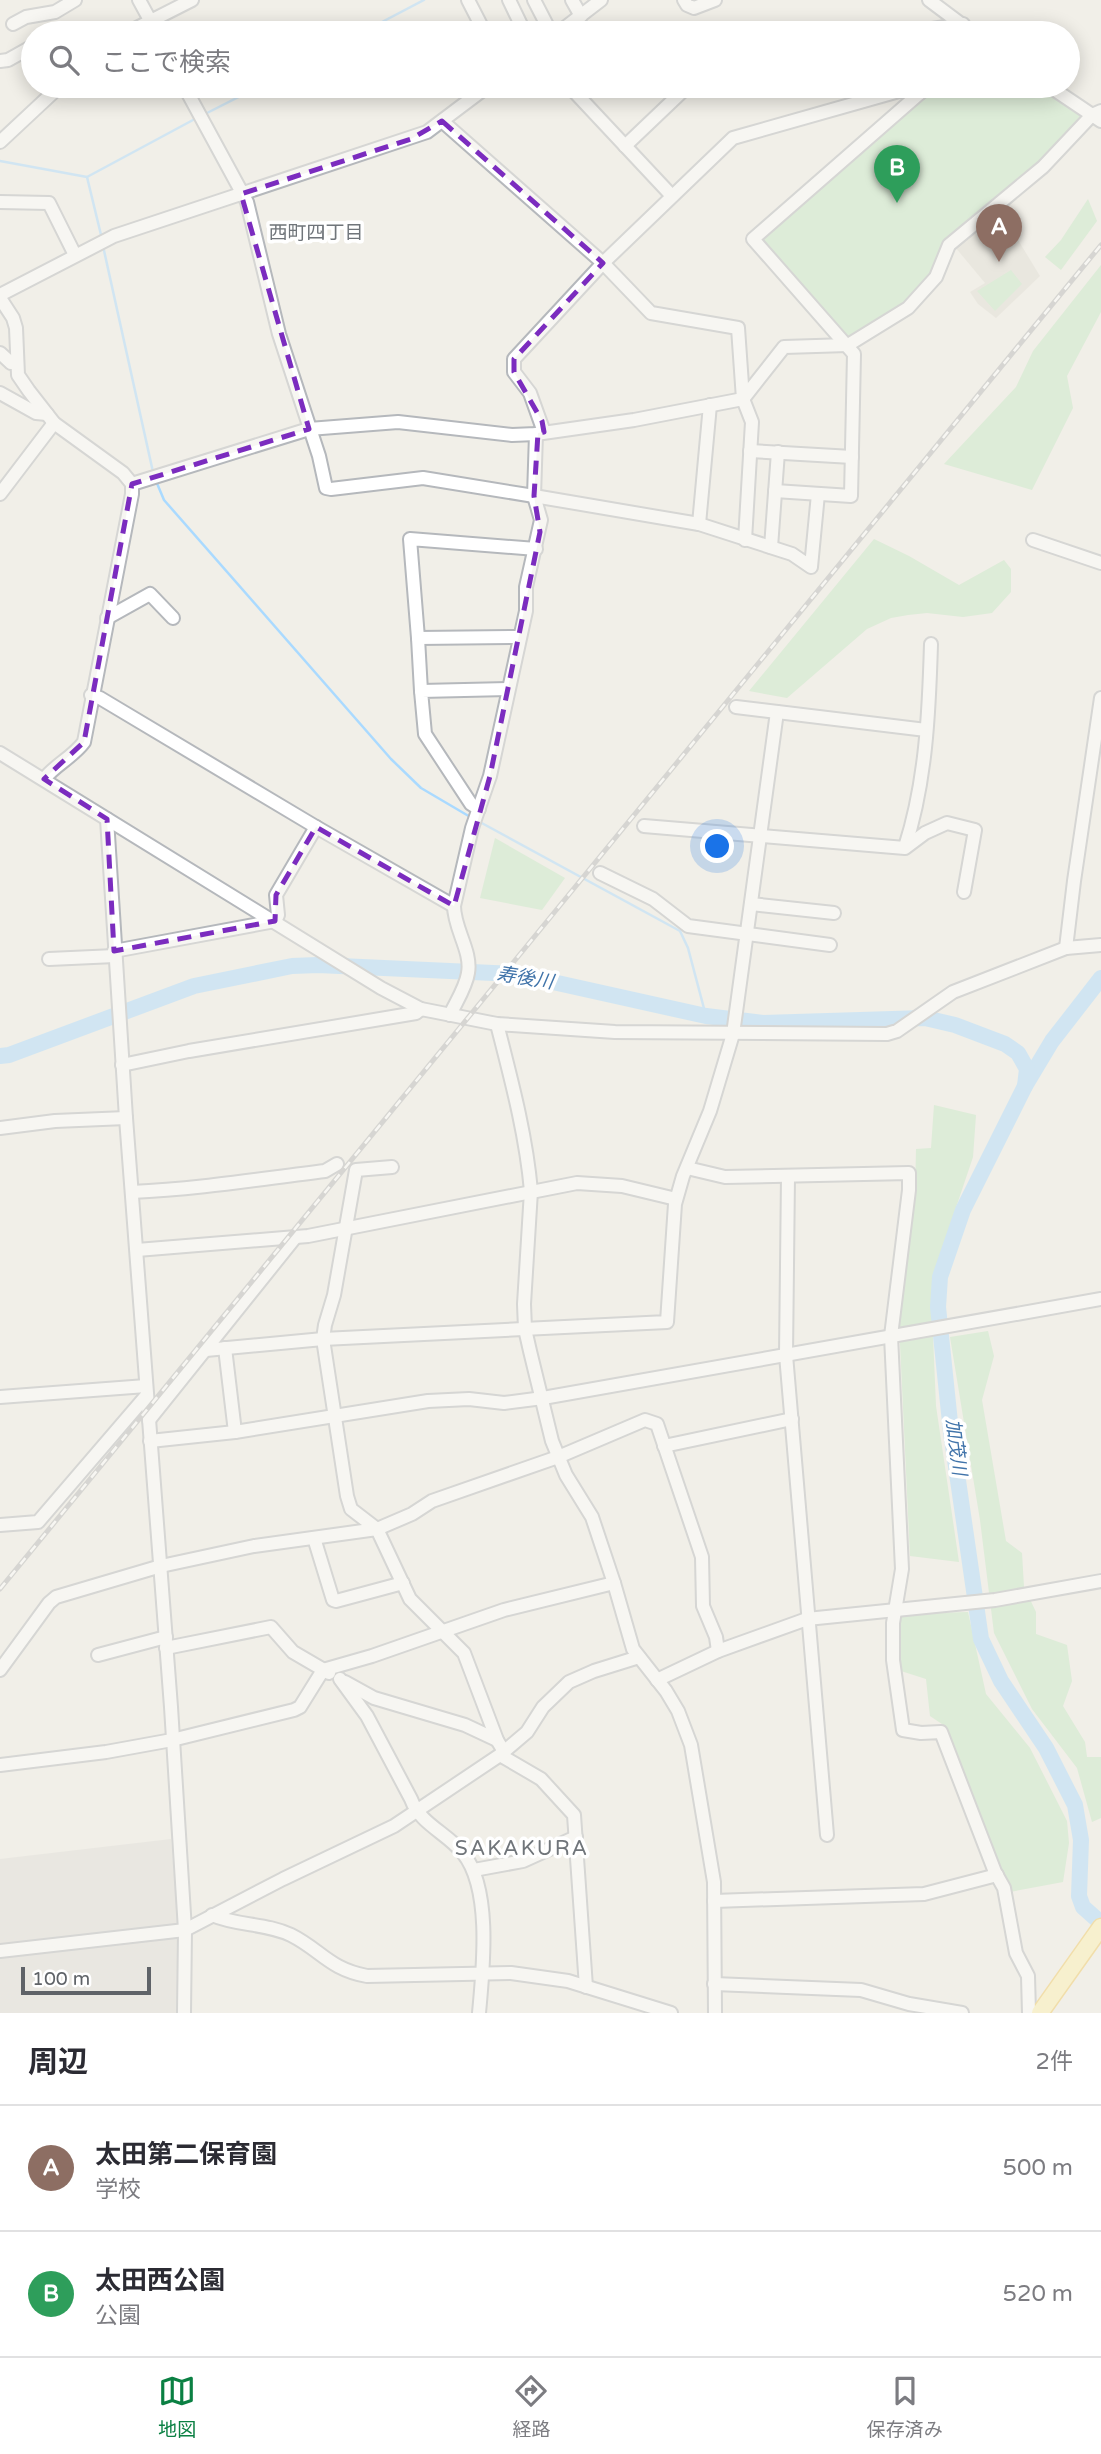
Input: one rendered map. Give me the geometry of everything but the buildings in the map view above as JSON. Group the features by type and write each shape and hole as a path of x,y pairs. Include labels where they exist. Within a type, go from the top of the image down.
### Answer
{"main road":[{"path":"1040,2013 1098,1931"}],"street":[{"path":"13,24 26,17 55,12 75,0"},
{"path":"139,0 151,21"},
{"path":"162,21 192,0"},
{"path":"468,0 479,21"},
{"path":"509,0 519,21"},
{"path":"534,0 545,21"},
{"path":"572,0 581,16"},
{"path":"574,21 601,0"},
{"path":"684,0 694,8 715,0"},
{"path":"929,0 959,21"},
{"path":"0,61 21,53"},
{"path":"0,142 47,98"},
{"path":"190,98 247,202 279,334 319,456 326,488 423,478 534,496 699,524 792,554 810,567 818,494"},
{"path":"44,779 75,754 84,742 132,484 123,472 51,418 18,374 16,328 0,297 102,241 411,139 442,121 463,98"},
{"path":"580,98 672,196"},
{"path":"625,146 675,98"},
{"path":"450,1016 469,971 454,906 477,815 490,776 526,611 526,587 541,520 534,496 540,433 530,393 514,372 514,359 603,263 733,138 874,98"},
{"path":"775,491 851,496 854,354 753,239 914,98"},
{"path":"132,484 309,429 398,422 512,435 634,420 743,399 784,347 848,345 908,309 936,277 949,245 1043,167 1098,116 1069,98"},
{"path":"442,121 603,263 651,313 738,328 743,399 752,422 745,540"},
{"path":"0,202 49,202 75,254"},
{"path":"0,353 11,363 16,363"},
{"path":"0,393 36,413 51,418"},
{"path":"699,524 710,405"},
{"path":"0,494 51,418"},
{"path":"750,451 852,457"},
{"path":"771,547 778,452"},
{"path":"477,815 425,734 410,539 536,549"},
{"path":"1033,540 1101,563"},
{"path":"107,618 149,594 173,618"},
{"path":"418,638 519,637"},
{"path":"905,848 914,822 924,764 931,644"},
{"path":"421,691 508,688"},
{"path":"92,695 454,906"},
{"path":"1066,948 1073,881 1101,698"},
{"path":"736,707 926,730"},
{"path":"206,1350 323,1339 667,1322 676,1199 710,1111 734,1031 777,712"},
{"path":"0,752 358,974 421,1009 450,1016 497,1024 615,1032 887,1034 905,1026 953,992 1066,948 1097,945"},
{"path":"107,819 114,953 185,1930 184,2013"},
{"path":"644,826 905,848 925,833 947,823 975,830 964,892"},
{"path":"275,921 278,915 276,895 316,827"},
{"path":"600,873 653,899 688,926 830,945"},
{"path":"751,904 834,913"},
{"path":"49,959 114,953 275,921"},
{"path":"122,1065 189,1051 416,1013 421,1009"},
{"path":"497,1024 514,1090 531,1191 525,1329 558,1457 592,1517 633,1649 678,1711 691,1745 714,1882 715,2013"},
{"path":"0,1128 55,1121 126,1118"},
{"path":"132,1192 235,1184 325,1171 337,1164"},
{"path":"392,1167 356,1170 347,1230 323,1339 346,1496 351,1509 377,1529 410,1599 445,1631 464,1653 500,1748"},
{"path":"687,1168 725,1177 909,1173 891,1336 902,1569 894,1611 893,1660 903,1730 941,1732 1004,1888 1016,1953 1028,1976 1029,2013"},
{"path":"788,1176 786,1355 827,1835"},
{"path":"137,1250 294,1239 577,1182 622,1186 676,1199"},
{"path":"149,1419 294,1239"},
{"path":"150,1441 235,1432 428,1401 469,1399 504,1402 543,1398 1101,1299"},
{"path":"225,1348 235,1432"},
{"path":"0,1397 147,1391"},
{"path":"0,1525 38,1522 147,1391"},
{"path":"664,1446 792,1419"},
{"path":"0,1670 56,1597 160,1566 254,1546 377,1529 412,1514 432,1501 558,1457 645,1420 657,1424 702,1557 703,1606 716,1637 718,1651"},
{"path":"314,1538 333,1600 403,1583"},
{"path":"657,1680 718,1651 807,1619 995,1600 1101,1581"},
{"path":"0,1765 106,1752 172,1740 294,1710 300,1707 323,1670 504,1610 614,1583"},
{"path":"98,1654 271,1627 293,1652 374,1698 465,1725 500,1748 541,1779 574,1815 586,1987"},
{"path":"0,1951 185,1930 394,1826 500,1748 527,1732 543,1707 569,1682 639,1657"},
{"path":"340,1679 366,1716 416,1812 462,1852 474,1870 483,1928 483,1974 479,2013"},
{"path":"474,1870 523,1861 576,1837"},
{"path":"714,1901 924,1894 997,1875"},
{"path":"212,1916 225,1921 278,1930 293,1936 338,1968 354,1974 511,1973 568,1981 650,2010 671,2013"},
{"path":"714,1984 861,1990 909,2004 962,2013"}],"highlighted area":[{"path":"442,121 603,263 514,359 514,372 542,421 544,432 538,433 534,496 540,532 490,776 454,906 316,827 276,895 275,921 114,951 107,819 44,779 84,742 132,484 309,429 241,194 411,139"}],"shaded area":[{"path":"1001,212 1040,276 996,318 978,304 970,292 985,283 955,247"},
{"path":"171,1839 180,1948 179,2013 0,2013 0,1859"}],"green space":[{"path":"914,98 1067,98 1092,115 949,245 936,277 908,308 848,345 753,239"},
{"path":"1088,199 1097,221 1061,270 1045,257 1061,240"},
{"path":"1101,265 1101,312 1067,376 1073,408 1032,490 944,464 1016,387 1033,351"},
{"path":"1011,270 1022,284 995,311 977,291"},
{"path":"874,539 959,585 1004,560 1011,569 1011,592 992,613 963,617 927,613 908,615 891,618 867,629 787,698 749,691"},
{"path":"495,838 565,878 542,910 480,898"},
{"path":"934,1105 976,1115 973,1157 941,1252 932,1313 936,1406 959,1562 910,1556 899,1323 915,1198 916,1149 931,1148"},
{"path":"988,1331 994,1356 982,1400 1006,1541 1022,1553 1024,1587 1036,1612 1036,1634 1067,1645 1072,1681 1063,1706 1085,1742 1087,1757 1101,1757 1101,1818 1092,1822 1077,1768 1032,1709 994,1633 980,1520 950,1337"},
{"path":"968,1612 986,1694 1030,1748 1067,1821 1069,1843 1063,1882 1010,1892 945,1726 930,1716 926,1679 901,1671 897,1638 902,1614"}],"waterway":[{"path":"384,21 424,0"},
{"path":"207,113 236,98"},
{"path":"0,161 87,177 193,120"},
{"path":"87,177 102,239"},
{"path":"103,246 153,472"},
{"path":"156,481 164,500 391,759 421,788 472,818"},
{"path":"478,821 680,931 688,948 706,1016"},
{"name":"寿後川","path":"0,1056 9,1055 194,986 292,966 318,965 517,974 706,1016 763,1023 925,1018 955,1025 1005,1044 1018,1053 1027,1069 1025,1086"},
{"name":"加茂川","path":"1101,978 1052,1041 1025,1086 963,1210 940,1277 938,1307 951,1432 981,1639 1001,1681 1046,1748 1075,1805 1081,1840 1079,1896 1083,1907 1101,1923"}],"railway":[{"path":"0,1589 1101,245"}],"place":[{"name":"太田西公園","path":"897,203"},
{"name":"太田第二保育園","path":"999,262"}],"district":[{"name":"西町四丁目","path":"316,233"},
{"name":"SAKAKURA","path":"522,1848"}]}
